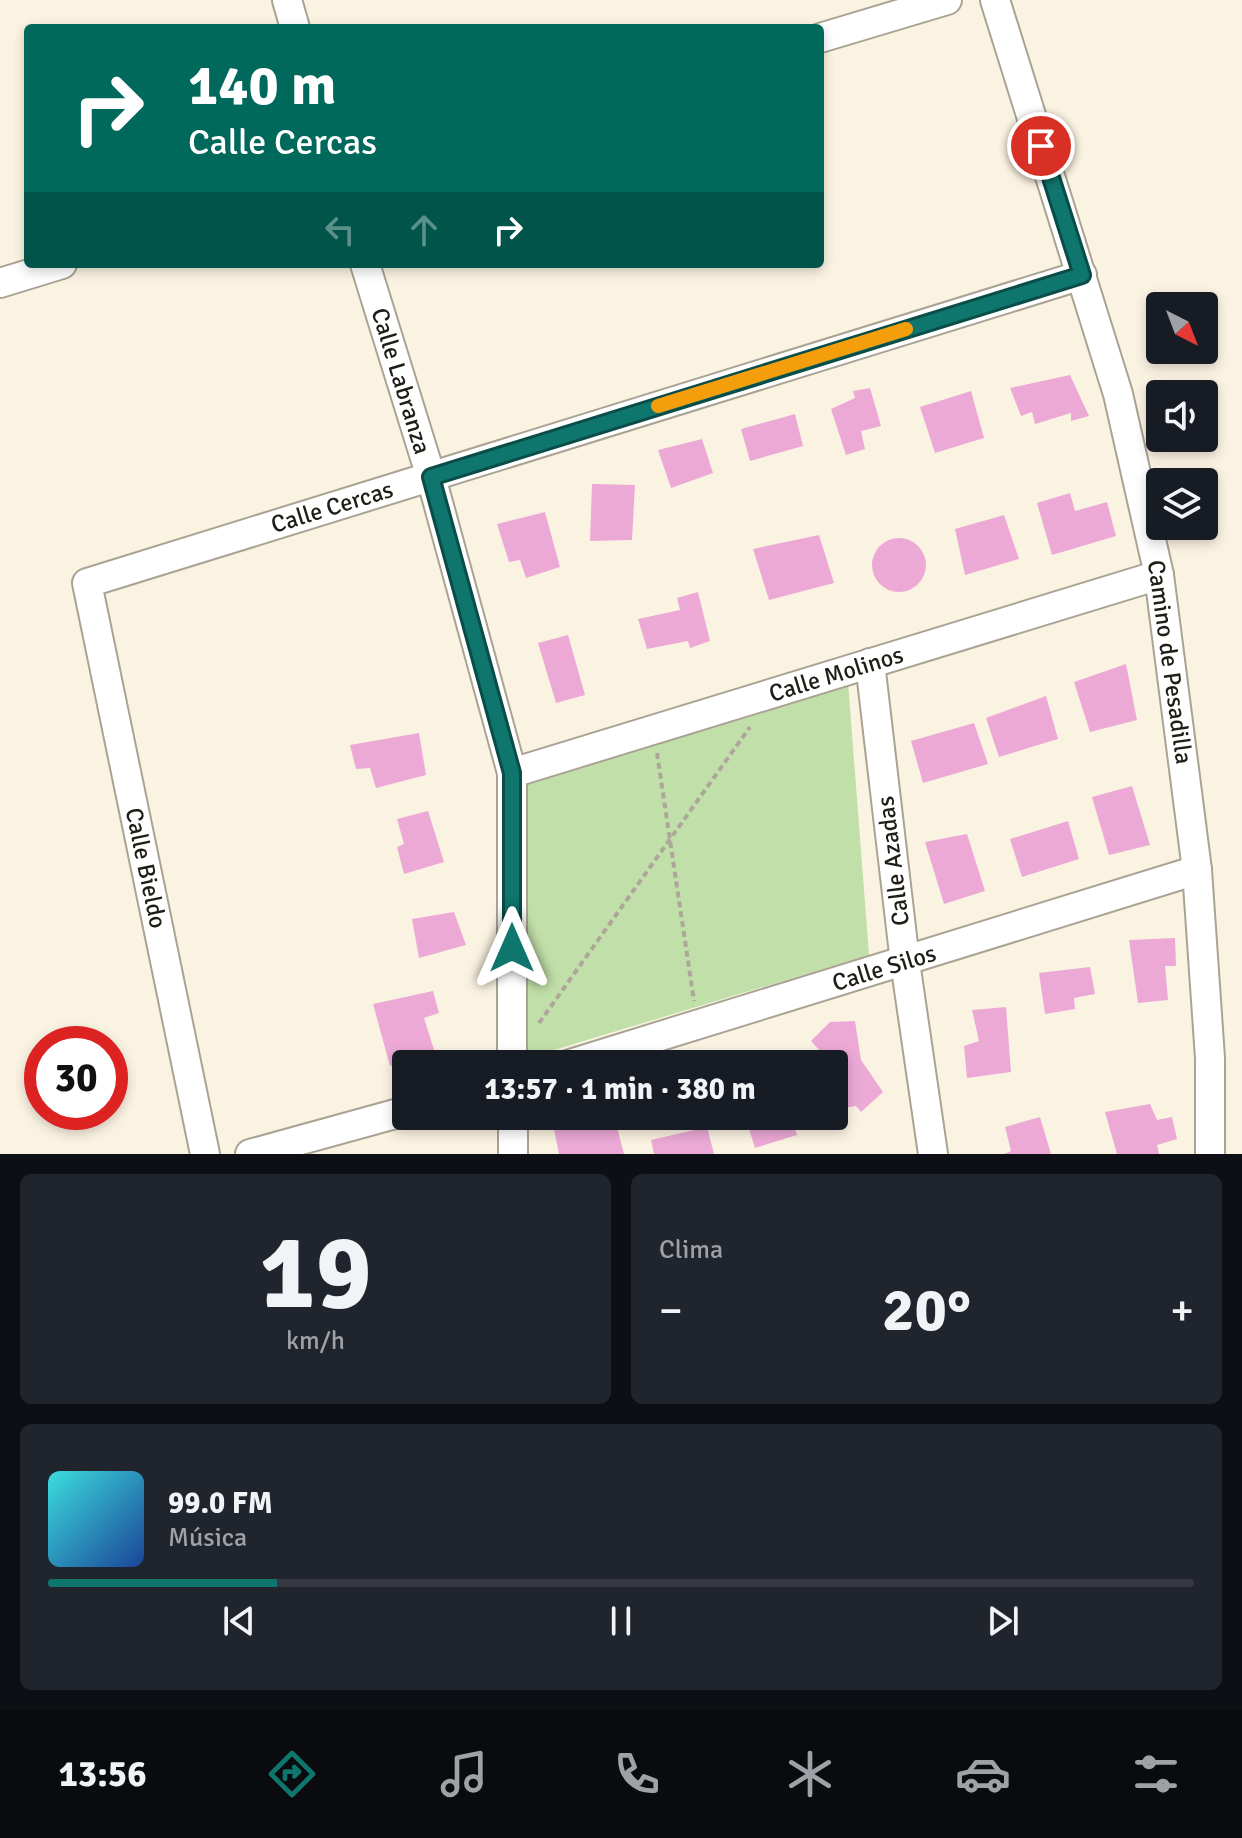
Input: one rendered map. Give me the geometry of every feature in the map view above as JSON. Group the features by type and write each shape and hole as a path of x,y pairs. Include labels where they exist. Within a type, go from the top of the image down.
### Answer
{"street":[{"path":"287,0 294,24"},
{"path":"824,37 947,0"},
{"name":"Camino de Pesadilla","path":"995,0 1118,394 1159,575 1197,870 1210,1058 1210,1154"},
{"path":"0,283 49,268"},
{"name":"Calle Labranza","path":"366,268 431,477 512,773 512,1050"},
{"name":"Calle Cercas","path":"87,583 1082,275"},
{"name":"Calle Molinos","path":"512,773 1159,575"},
{"name":"Calle Bieldo","path":"87,583 205,1154"},
{"name":"Calle Azadas","path":"870,663 905,962 933,1154"},
{"name":"Calle Silos","path":"616,1050 1197,870"},
{"path":"250,1154 392,1115"},
{"path":"513,1130 513,1154"}],"path":[{"path":"536,1027 757,718"},
{"path":"657,753 695,1007"}],"green space":[{"path":"848,682 869,955 554,1050 527,1050 520,778"}],"building":[{"path":"1070,375 1089,416 1071,421 1071,413 1035,424 1032,412 1021,416 1010,388"},
{"path":"870,388 881,426 861,431 865,449 846,455 831,409 855,398 853,391"},
{"path":"971,391 984,438 935,453 920,407"},
{"path":"795,414 803,446 750,461 741,429"},
{"path":"702,439 713,473 671,488 658,450"},
{"path":"592,484 635,485 632,540 590,541"},
{"path":"1070,493 1075,511 1107,502 1116,536 1052,555 1037,503"},
{"path":"545,512 560,567 526,578 520,560 509,562 497,524"},
{"path":"1004,515 1019,559 965,575 955,529"},
{"path":"819,535 834,583 769,600 753,549"},
{"path":"899,538 918,546 926,565 918,584 899,592 880,584 872,565 880,546"},
{"path":"698,592 710,641 690,648 688,641 647,649 638,619 680,610 677,598"},
{"path":"568,635 585,695 556,703 538,643"},
{"path":"1126,664 1137,720 1090,732 1074,682"},
{"path":"1046,696 1058,739 999,757 986,718"},
{"path":"974,723 988,764 923,783 911,741"},
{"path":"419,733 426,775 376,788 370,768 356,769 350,745"},
{"path":"1132,786 1150,845 1109,855 1092,797"},
{"path":"428,811 444,862 404,874 397,847 404,844 397,819"},
{"path":"1068,821 1079,859 1022,877 1010,839"},
{"path":"967,834 985,891 944,904 925,842"},
{"path":"454,912 466,945 419,958 412,919"},
{"path":"1175,938 1176,966 1165,966 1168,1000 1138,1003 1129,940"},
{"path":"1090,967 1095,994 1074,998 1075,1009 1045,1014 1039,973"},
{"path":"433,991 439,1013 424,1018 434,1050 392,1050 390,1066 373,1004"},
{"path":"1006,1007 1011,1072 967,1078 964,1046 979,1041 972,1010"},
{"path":"855,1021 861,1060 883,1092 861,1112 856,1106 848,1107 848,1050 819,1050 811,1041 830,1022"},
{"path":"1150,1104 1157,1120 1172,1117 1177,1139 1157,1145 1159,1154 1117,1154 1105,1112"},
{"path":"1040,1117 1051,1154 1004,1154 1011,1151 1005,1127"},
{"path":"554,1130 618,1130 624,1154 559,1154"},
{"path":"708,1130 714,1154 654,1154 651,1140"},
{"path":"749,1130 795,1130 797,1135 755,1148"}],"slow traffic":[{"path":"658,406 906,329"}],"route":[{"path":"512,948 512,773 431,477 1082,275 1041,146"}]}
